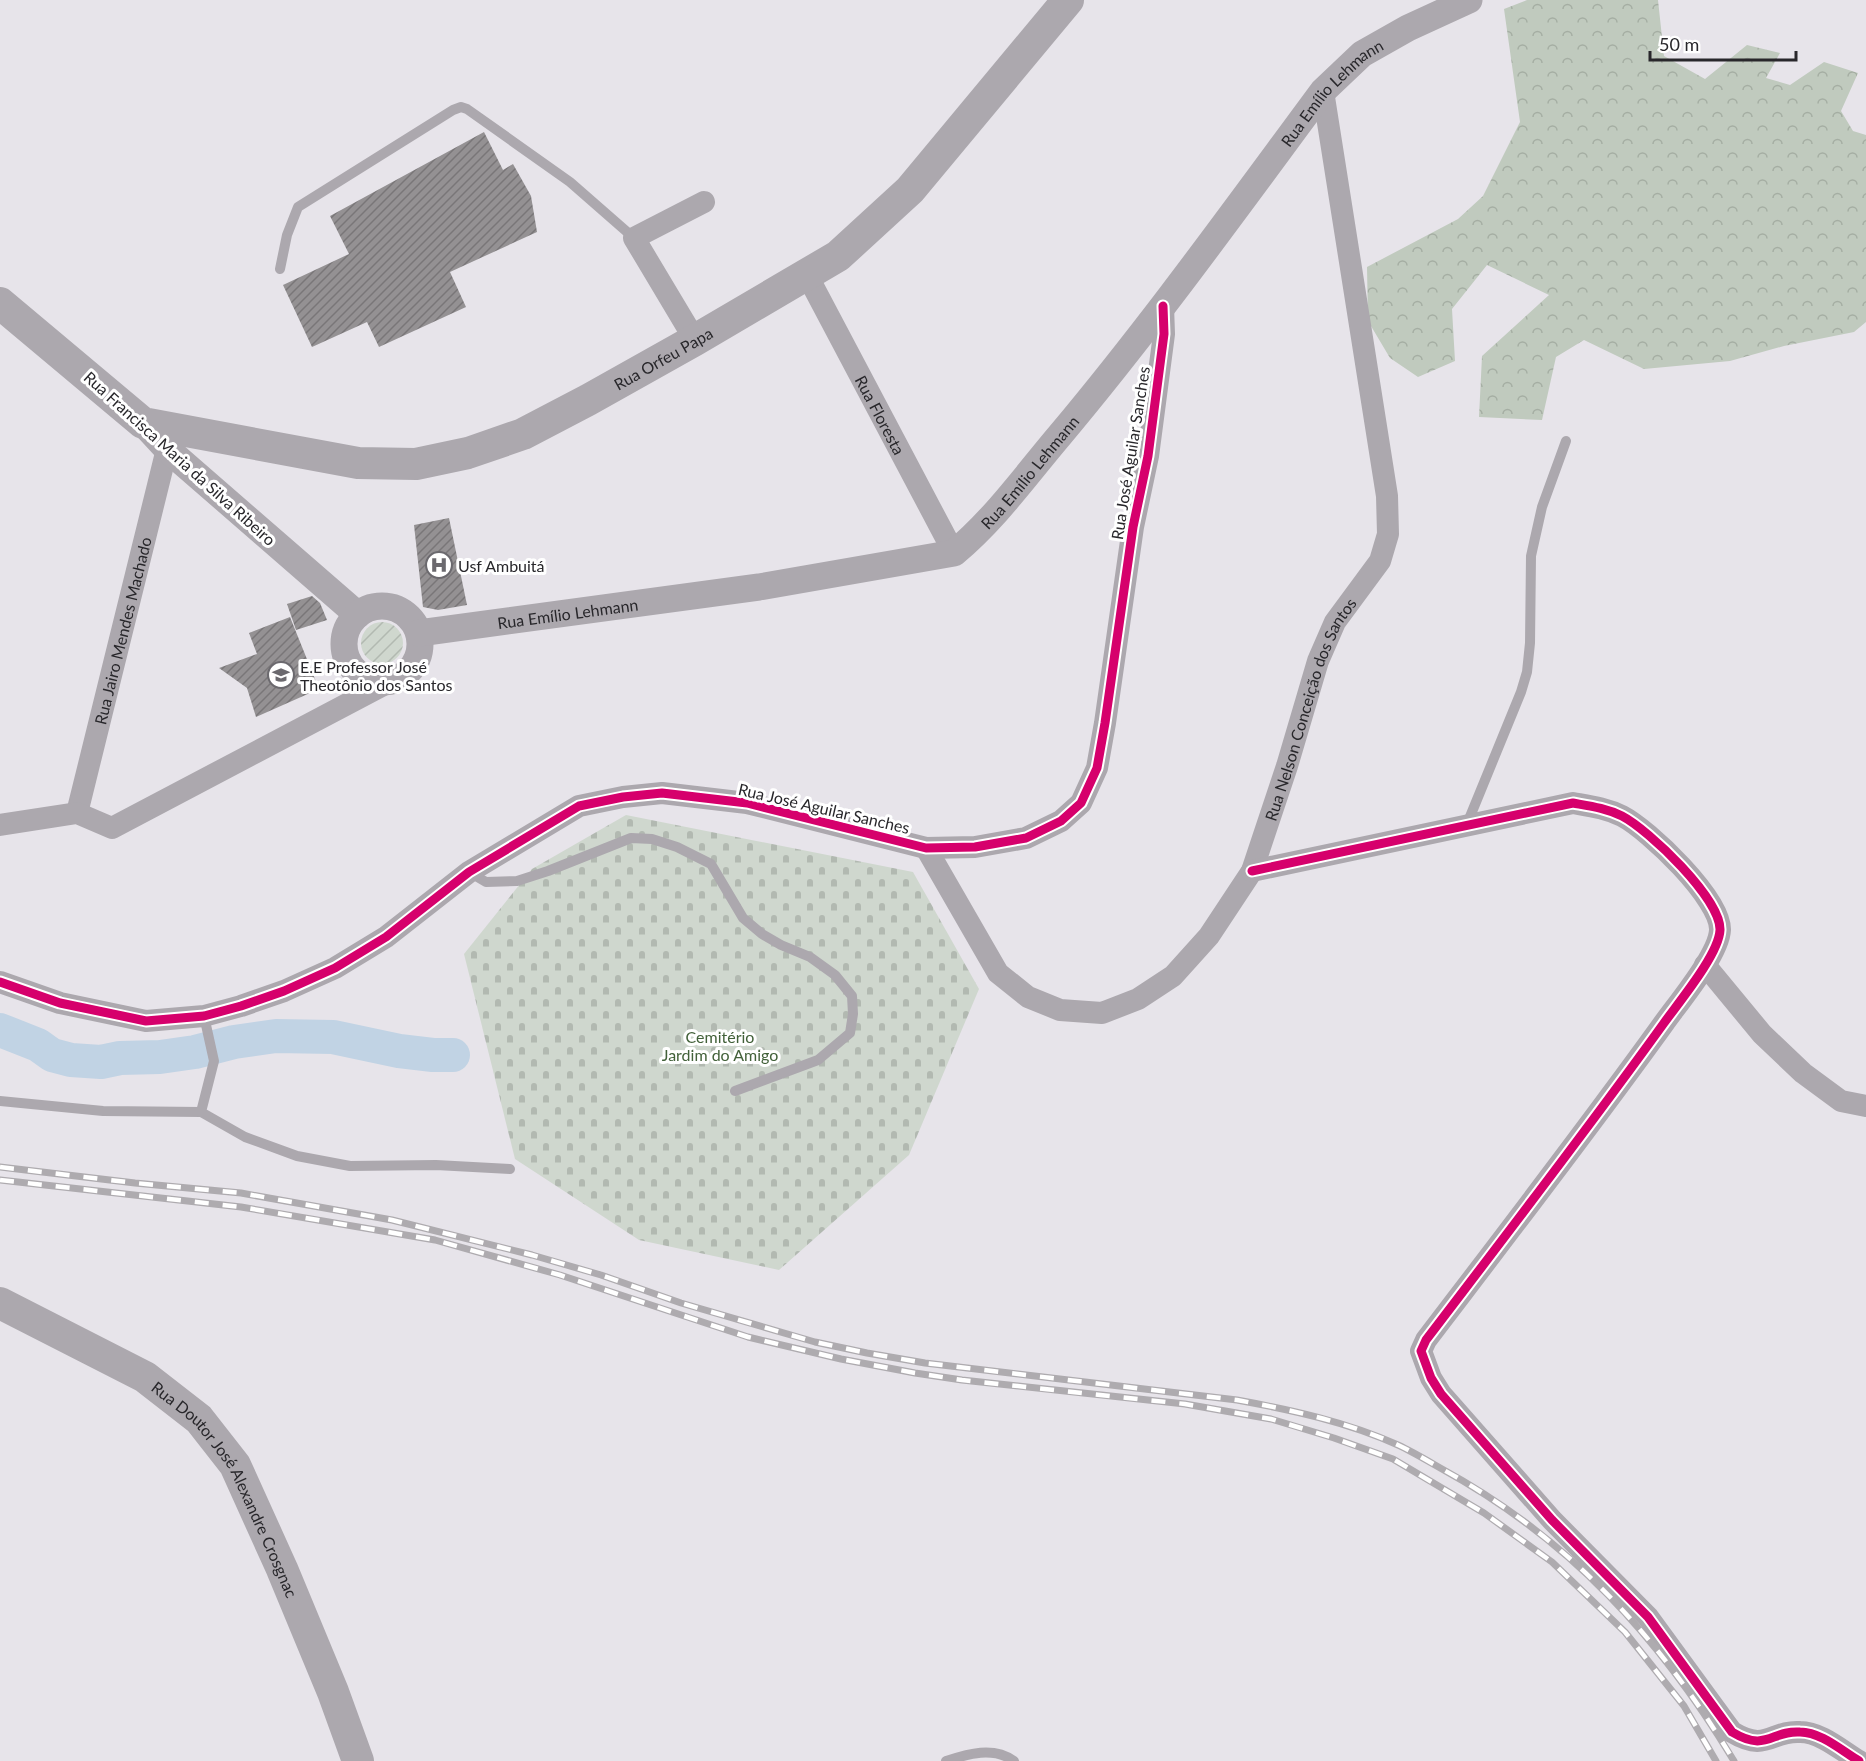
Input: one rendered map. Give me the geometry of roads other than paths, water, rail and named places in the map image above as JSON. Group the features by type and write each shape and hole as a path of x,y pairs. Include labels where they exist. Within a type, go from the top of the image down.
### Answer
{"main road":[{"name":"Rua Orfeu Papa","path":"143,423 358,463 416,464 468,453 523,434 695,340 838,256 910,190 1068,0"},
{"name":"Rua Francisca Maria da Silva Ribeiro","path":"0,303 143,423"},
{"name":"Rua Doutor José Alexandre Crosgnac","path":"0,1303 145,1377 199,1419 236,1465 329,1682 358,1761"}],"street":[{"name":"Rua Emílio Lehmann","path":"418,633 759,587 954,554 973,538 1008,499 1119,365 1323,91 1362,54 1408,28 1469,0"},
{"name":"Rua Nelson Conceição dos Santos","path":"926,848 998,973 1028,997 1060,1010 1102,1013 1138,999 1173,976 1209,936 1252,871 1287,766 1318,661 1335,622 1380,561 1388,534 1385,485 1323,91"},
{"path":"695,340 634,238 704,202"},
{"name":"Rua Floresta","path":"807,275 954,554"},
{"name":"Rua José Aguilar Sanches","path":"0,982 60,1003 146,1022 207,1026 241,1006 284,991 335,968 386,937 469,872 579,806 623,797 662,794 747,802 926,848 975,847 1026,837 1061,821 1081,803 1096,768 1106,723 1133,527 1148,456 1164,334 1163,306"},
{"name":"Rua Francisca Maria da Silva Ribeiro","path":"143,423 167,449 358,615"},
{"name":"Rua Jairo Mendes Machado","path":"78,813 167,449"},
{"path":"0,825 78,813 112,828 358,688 374,682 389,682 400,678 410,670 417,659 420,647 414,623 396,609 373,608 358,615 346,630 345,657 352,668 358,688"},
{"path":"1252,871 1574,804 1604,808 1622,816 1647,833 1681,866 1718,915 1720,930 1718,942 1705,965 1634,1064 1426,1340 1421,1351 1431,1378 1453,1409 1552,1520 1648,1617 1732,1732 1743,1739 1756,1741 1802,1731 1814,1734 1860,1761"},
{"path":"1705,965 1762,1034 1803,1073 1841,1101 1866,1106"}],"lane":[{"path":"280,269 287,235 298,207 461,107 570,182 634,238"},
{"path":"1467,825 1527,672 1530,643 1531,556 1542,507 1566,441"},
{"path":"469,872 486,882 517,881 549,871 631,837 652,839 677,847 711,864 743,918 762,934 810,957 836,975 852,996 853,1014 850,1033 818,1060 735,1091"},
{"path":"201,1112 214,1061 207,1026"},
{"path":"0,1101 103,1111 201,1112 245,1137 286,1152 350,1166 436,1165 510,1169"},
{"path":"946,1761 970,1753 989,1752 1014,1761"}],"waterway":[{"path":"0,1030 38,1045 52,1055 71,1060 101,1062 120,1058 160,1057 195,1052 234,1042 276,1036 333,1037 399,1051 453,1055"}],"railway":[{"path":"0,1167 241,1193 392,1220 532,1255 601,1275 681,1303 815,1342 925,1363 1237,1400 1339,1423 1398,1445 1442,1469 1531,1527 1571,1560 1643,1633 1675,1673 1734,1761"},
{"path":"0,1180 241,1207 435,1240 560,1275 748,1337 841,1359 962,1380 1185,1404 1271,1419 1334,1438 1393,1459 1484,1513 1552,1562 1625,1632 1684,1706 1716,1761"}],"place":[{"name":"Usf Ambuitá","path":"439,565"},
{"name":"E.E Professor José Theotônio dos Santos","path":"281,675"}],"park label":[{"name":"Cemitério Jardim do Amigo","path":"720,1045"}]}
